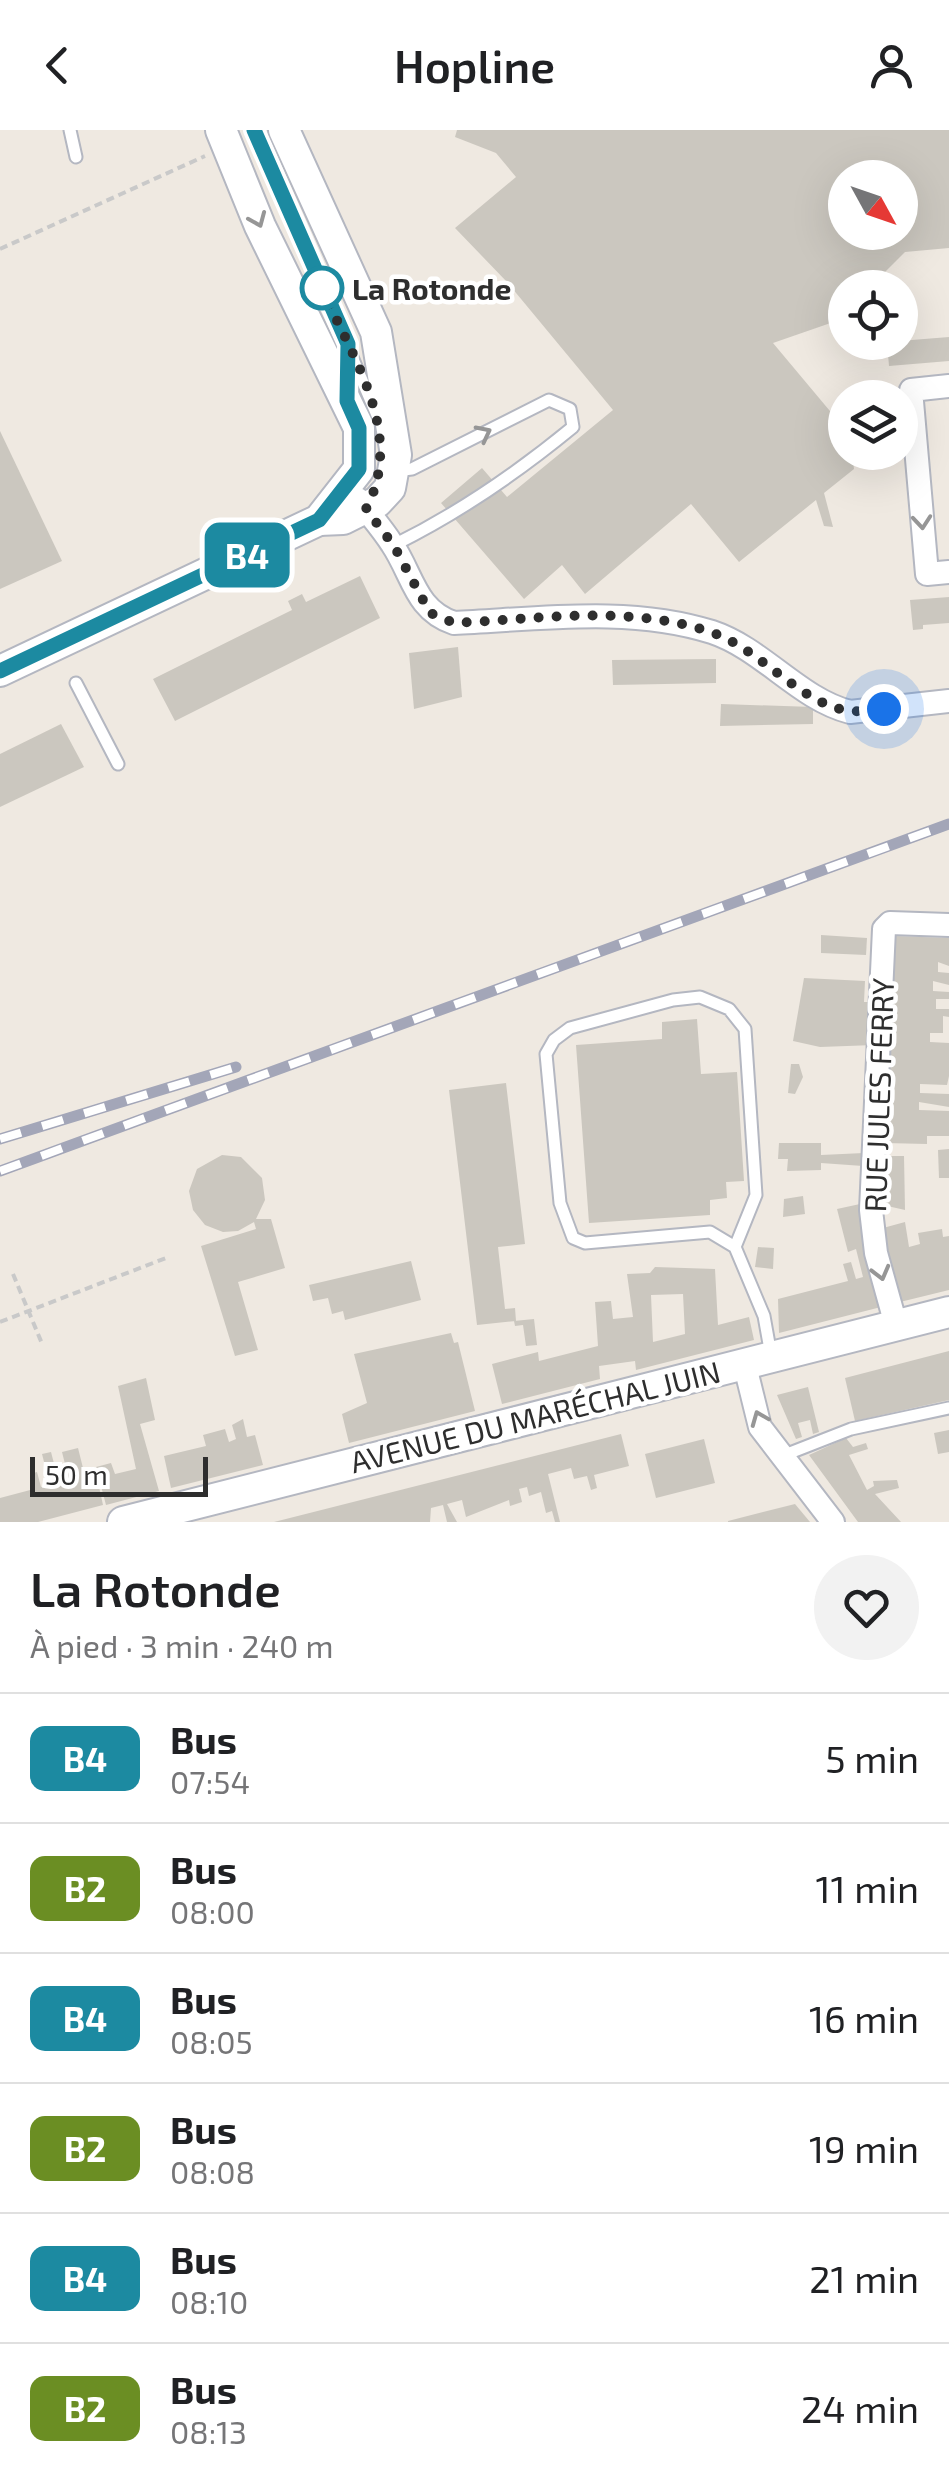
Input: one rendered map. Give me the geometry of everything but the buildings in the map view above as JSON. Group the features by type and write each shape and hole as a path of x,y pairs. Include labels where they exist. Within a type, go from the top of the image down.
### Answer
{"main road":[{"path":"0,671 319,520 357,498 390,488 395,472 348,343 284,130"},
{"path":"234,135 262,231 348,343 347,401 362,448 357,498"},
{"name":"AVENUE DU MARÉCHAL JUIN","path":"189,1522 949,1312"},
{"name":"AVENUE DU MARÉCHAL JUIN","path":"122,1522 754,1366 949,1329"}],"street":[{"path":"949,386 911,390 927,574 949,572"},
{"path":"357,498 394,546 421,602 439,618 454,623 626,616 713,632 836,708 850,712 949,700"},
{"name":"RUE JULES FERRY","path":"896,1325 876,1254 871,1210 884,929 890,923 949,924"},
{"path":"754,1366 760,1427 833,1522"}],"lane":[{"path":"70,130 76,156"},
{"path":"348,343 376,410 382,445 381,474 357,498"},
{"path":"394,546 438,524 518,472 573,427 570,409 549,400 412,469 395,472"},
{"path":"76,683 118,764"},
{"path":"735,1247 756,1196 745,1029 730,1008 700,997 673,1000 570,1028 554,1040 546,1054 560,1203 573,1238 585,1244 710,1232 735,1247 764,1316 754,1366"},
{"path":"782,1456 851,1429 949,1408"}],"path":[{"path":"0,250 234,135"},
{"path":"0,1322 166,1258"},
{"path":"13,1274 43,1346"}],"railway":[{"path":"0,1171 949,824"},
{"path":"0,1139 236,1067"}],"bus line":[{"name":"B4","path":"0,671 319,520 348,488 359,469 359,428 347,401 348,344 290,220 254,130"}],"place":[{"name":"La Rotonde","path":"322,288"}],"route":[{"path":"322,288 376,410 382,445 381,474 366,509 394,546 430,613 454,623 626,616 713,632 761,658 836,708 850,712 884,709"}]}
